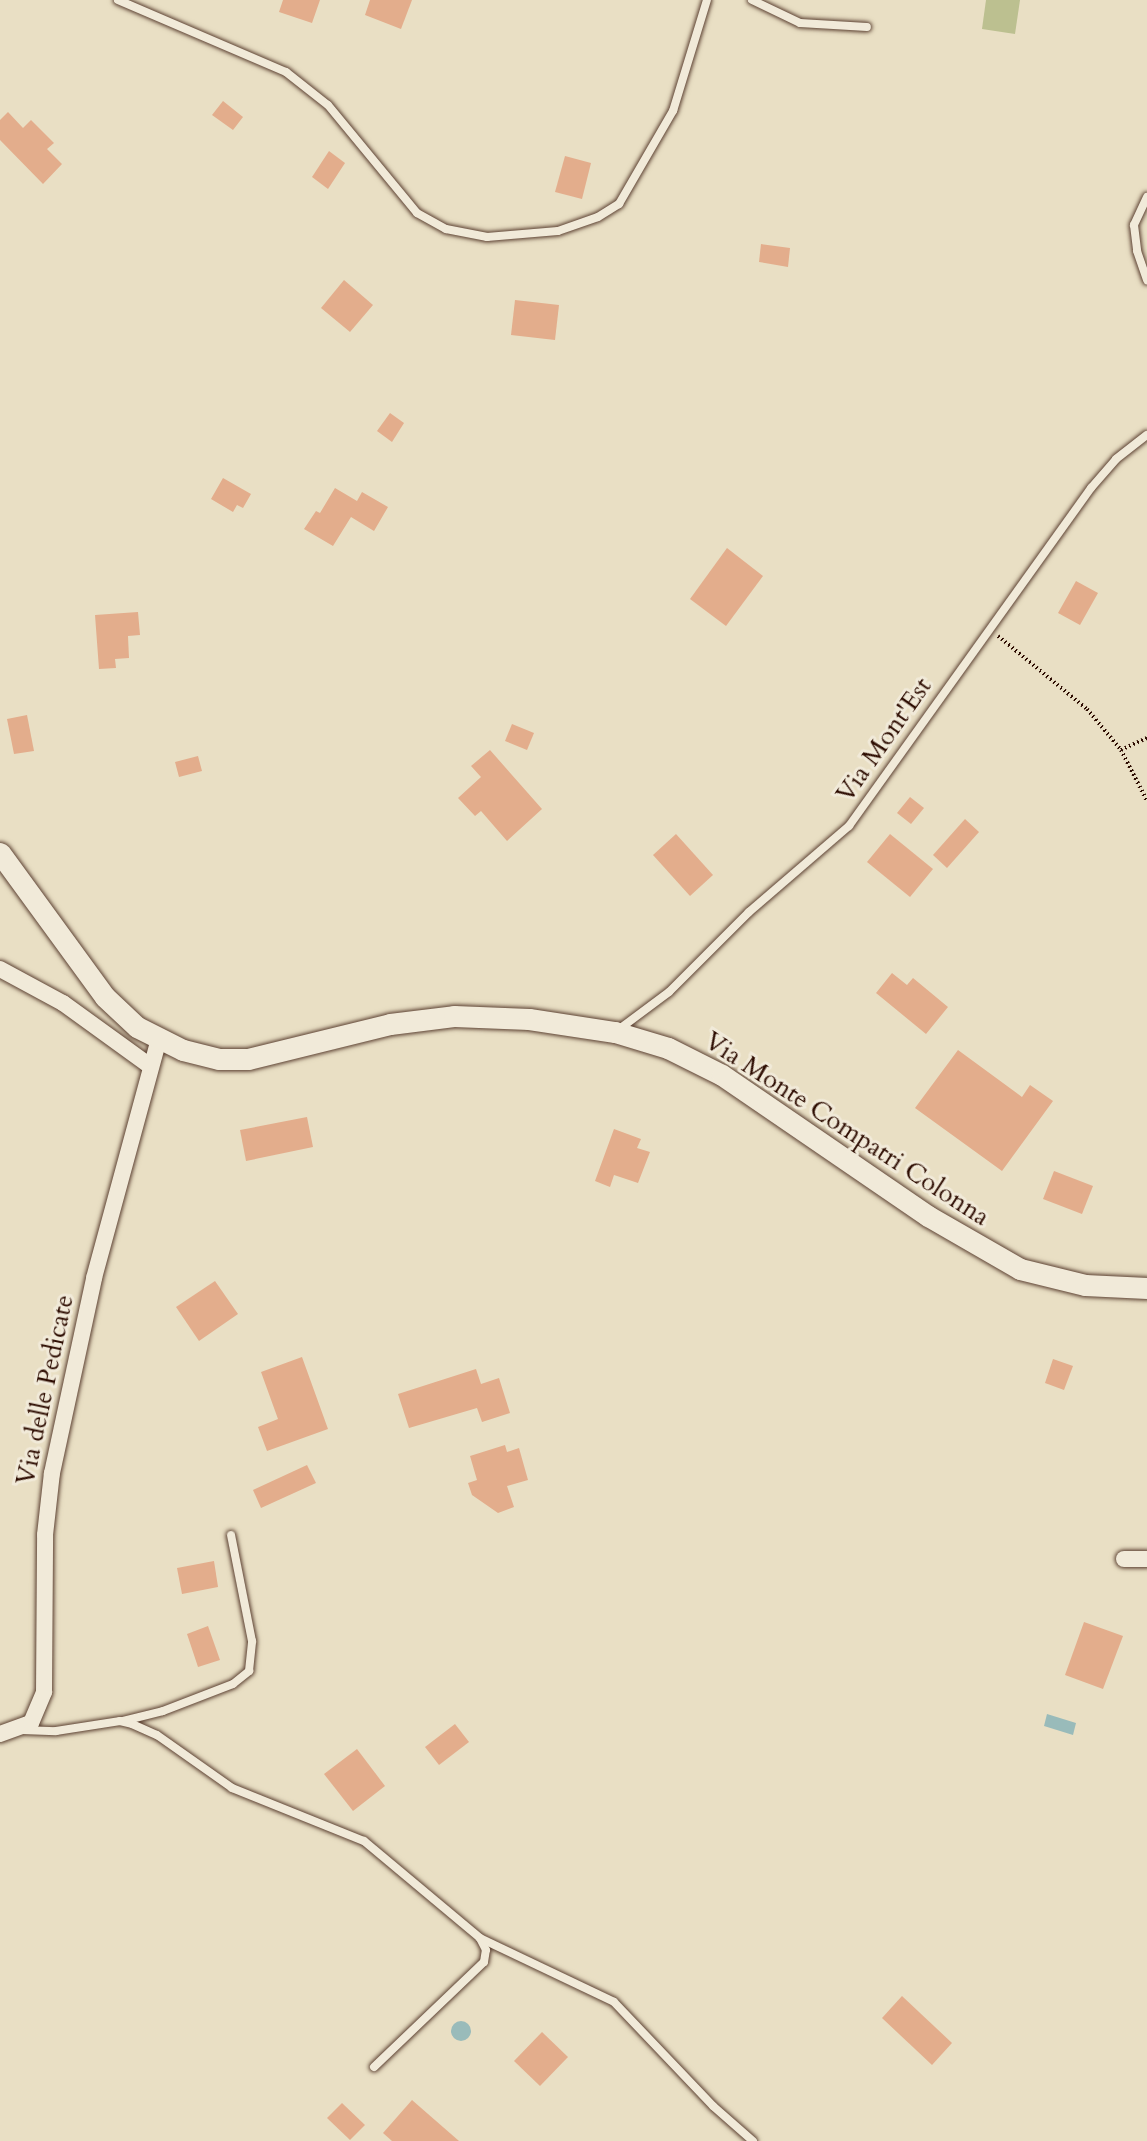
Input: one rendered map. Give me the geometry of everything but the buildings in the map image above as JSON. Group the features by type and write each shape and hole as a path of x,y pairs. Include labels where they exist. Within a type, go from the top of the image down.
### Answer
{"street":[{"name":"Via Monte Compatri Colonna","path":"0,853 96,988 130,1021 159,1039 197,1054 227,1060 263,1056 379,1027 444,1017 529,1019 615,1032 675,1051 722,1075 927,1216 1020,1269 1085,1286 1147,1288"},
{"path":"0,969 63,1003 150,1066"},
{"name":"Via delle Pedicate","path":"17,1730 35,1718 44,1692 45,1525 52,1473 87,1307 159,1039"},
{"path":"1125,1559 1147,1559"},
{"path":"0,1734 17,1730"}],"lane":[{"path":"118,0 286,72 328,105 417,213 454,232 495,237 536,235 568,228 606,213 624,198 676,104 707,0"},
{"path":"752,0 800,22 867,27"},
{"path":"1147,197 1134,225 1137,251 1147,280"},
{"name":"Via Mont'Est","path":"615,1032 669,992 749,912 849,826 874,796 989,628 1099,479 1147,435"},
{"path":"17,1730 56,1731 120,1721 174,1707 233,1684 249,1671 252,1641 231,1535"},
{"path":"120,1721 157,1735 232,1788 364,1841 480,1938 614,2002 713,2106 753,2141"},
{"path":"374,2067 484,1962 486,1950 480,1938"}],"path":[{"path":"989,628 1087,709 1121,750 1147,801"},
{"path":"1121,750 1147,738"}],"green space":[{"path":"986,0 1020,0 1015,34 982,29"}],"water":[{"path":"1047,1714 1076,1723 1073,1735 1044,1726"},
{"path":"461,2021 468,2024 471,2031 468,2038 461,2041 454,2038 451,2031 454,2024"}]}
